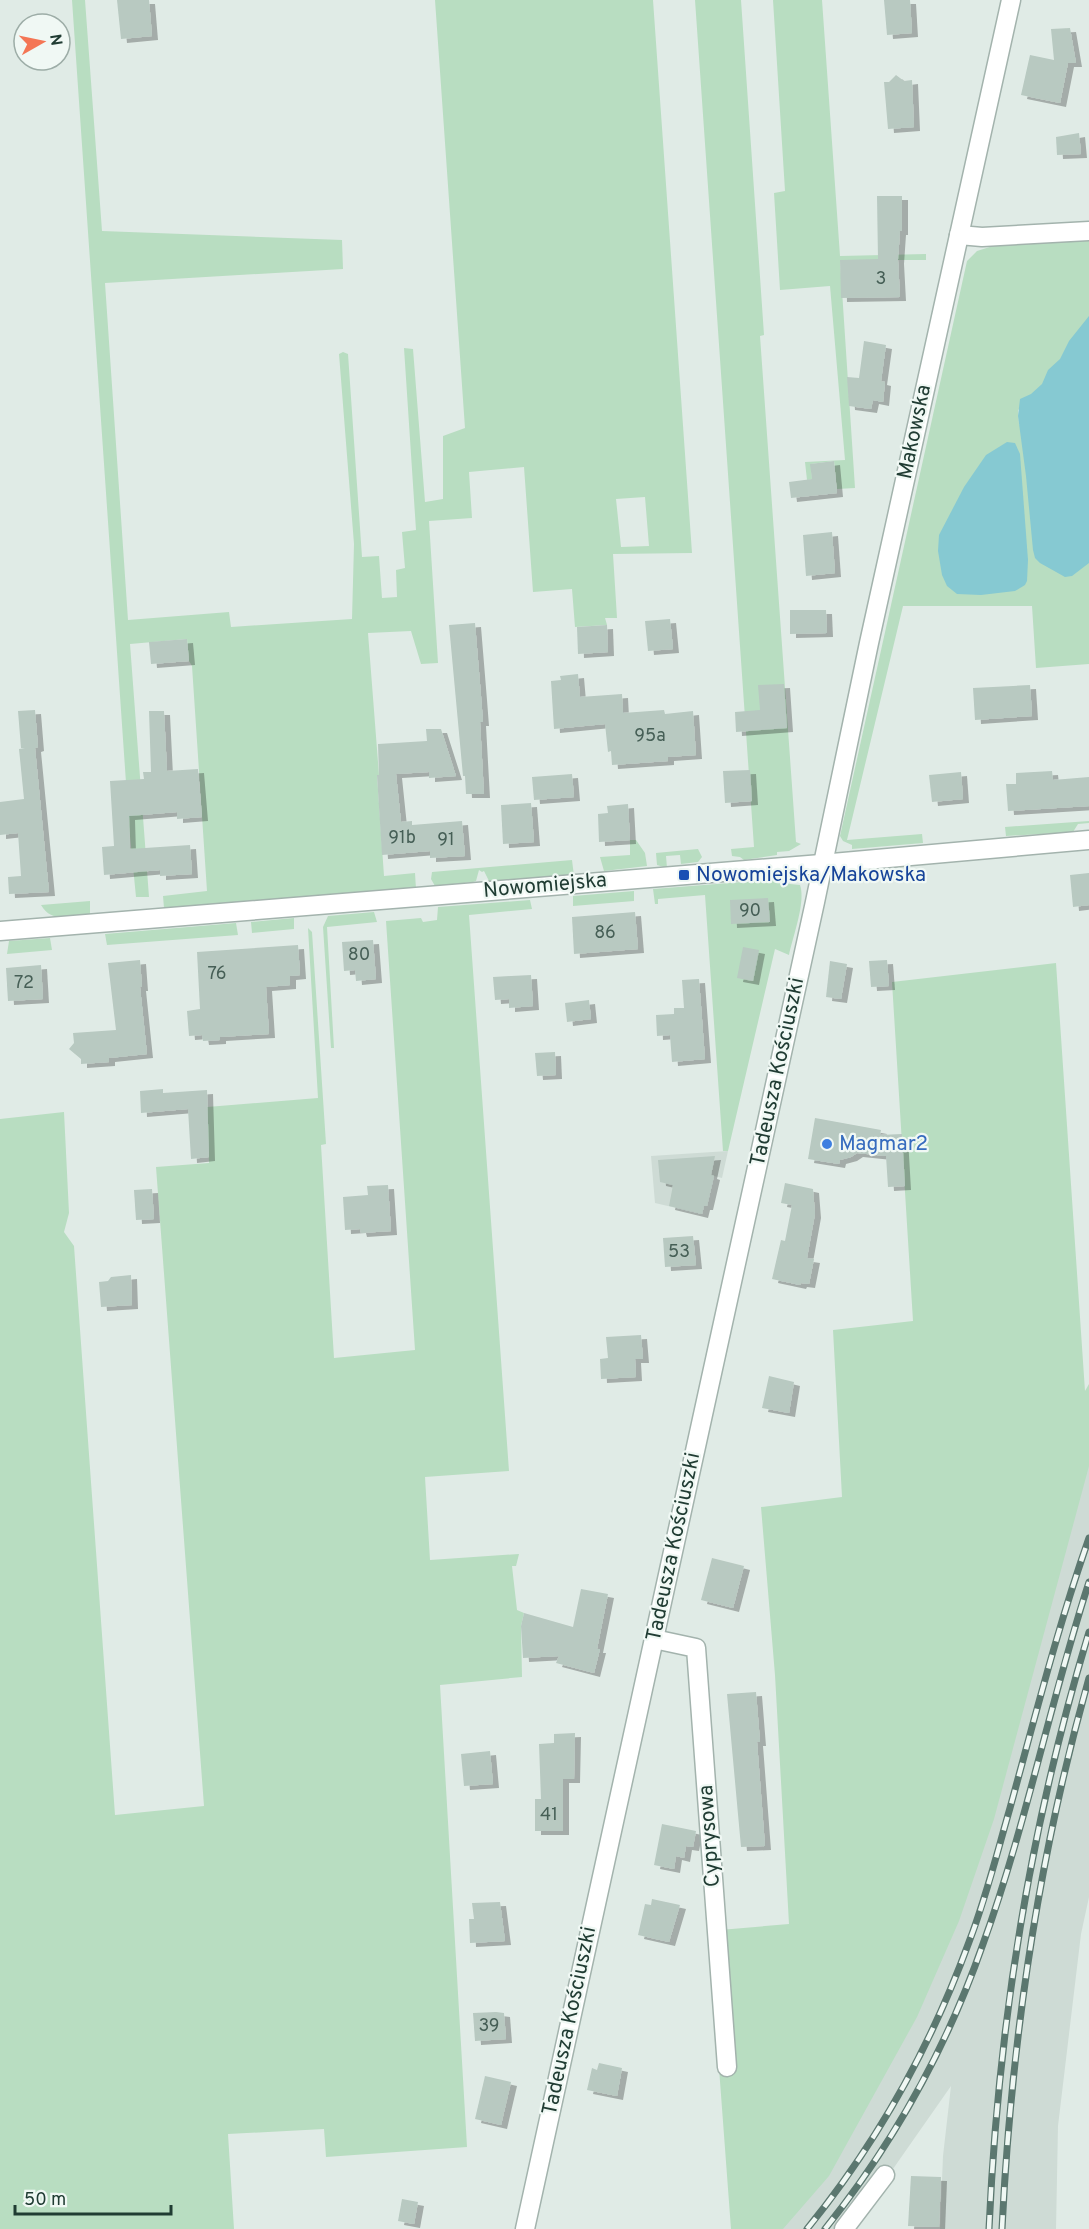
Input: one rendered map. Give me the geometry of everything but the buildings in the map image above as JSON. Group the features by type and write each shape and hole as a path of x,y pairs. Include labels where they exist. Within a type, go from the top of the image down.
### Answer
{"street":[{"name":"Makowska","path":"822,864 1011,0"},
{"path":"959,235 988,237 1089,231"},
{"name":"Nowomiejska","path":"0,931 1089,840"},
{"name":"Tadeusza Kościuszki","path":"525,2229 822,864"},
{"name":"Cyprysowa","path":"654,1639 696,1648 727,2067"},
{"path":"844,2229 885,2175"}],"shaded area":[{"path":"728,1151 722,1178 714,1176 707,1206 704,1206 702,1214 655,1203 651,1156"},
{"path":"1089,1401 1089,1897 1081,1934 1058,2126 1056,2229 940,2229 943,2156 951,2086 851,2229 777,2229"}],"green space":[{"path":"72,0 85,0 102,231 342,240 343,269 105,283 128,620 229,612 231,627 352,619 354,544 339,354 343,352 348,354 362,557 379,556 382,598 397,597 396,570 405,568 402,532 416,530 404,348 413,349 425,502 443,499 443,436 465,428 435,0 653,0 692,553 613,554 617,618 605,618 607,625 575,627 572,589 533,592 524,467 469,472 472,518 429,521 438,663 421,664 411,631 368,633 384,876 415,873 416,889 164,908 163,896 207,891 192,666 189,661 187,639 130,644 149,897 136,897 129,826","holes":["645,497 649,546 621,547 616,499"]},
{"path":"695,0 741,0 764,335 760,336 796,842 801,844 789,851 777,852 777,855 744,860 732,856 731,849 754,847"},
{"path":"773,0 822,0 840,256 926,254 926,260 840,260 855,488 837,489 834,461 811,464 812,479 807,480 805,462 845,460 830,286 780,290 774,193 785,191"},
{"path":"1089,240 1089,323 1066,369 1018,410 1019,424 1089,515 1089,664 1036,668 1032,606 903,606 847,840 922,834 923,843 852,849 852,845 843,841 840,836 967,261 977,251 993,246"},
{"path":"1089,821 1089,823 1078,824 1073,832 1006,836 1005,827"},
{"path":"630,840 636,840 645,853 647,866 604,871 600,857 630,855"},
{"path":"698,849 702,857 698,862 681,864 680,855 666,856 667,868 657,865 656,853"},
{"path":"572,860 574,876 489,881 484,871 479,870 476,881 473,882 435,886 431,879 432,872"},
{"path":"781,879 790,884 800,885 801,900 798,919 789,955 775,949 728,1151 723,1151 705,895 658,899 658,904 655,904 653,889"},
{"path":"634,891 634,901 573,906 573,896"},
{"path":"530,900 532,909 469,915 509,1471 425,1477 430,1560 519,1554 516,1566 512,1566 517,1610 524,1613 521,1626 522,1677 440,1685 467,2147 326,2157 324,2129 228,2134 234,2229 0,2229 0,1119 64,1112 69,1213 64,1232 74,1246 115,1815 204,1806 156,1167 209,1163 207,1107 318,1098 308,928 312,932 326,1144 321,1145 334,1358 415,1350 386,921 421,918 423,922 437,920 438,907"},
{"path":"90,901 90,914 69,917 51,915 41,905"},
{"path":"374,912 377,922 327,927 334,1048 331,1048 323,927 328,916"},
{"path":"294,918 294,929 252,933 251,922"},
{"path":"236,923 238,935 107,945 105,934"},
{"path":"50,938 52,950 7,954 9,941"},
{"path":"1056,963 1085,1391 1089,1384 1089,1466 994,1819 959,1921 917,2017 829,2176 783,2229 731,2229 719,2068 720,1930 789,1924 775,1675 761,1507 842,1497 833,1330 913,1321 892,982"}],"water":[{"path":"1089,316 1089,563 1072,576 1065,577 1035,558 1018,416 1020,399 1031,394 1042,384 1048,370 1060,359 1069,341"},
{"path":"1007,442 1015,443 1020,454 1028,560 1027,581 1015,591 981,595 957,594 947,586 942,575 938,551 939,535 964,487 986,455"}],"railway":[{"path":"807,2229 879,2128 920,2056 954,1981 986,1892 1057,1638 1089,1538"},
{"path":"825,2229 873,2163 916,2093 953,2020 969,1982 1012,1855 1089,1582"},
{"path":"989,2229 1000,2078 1020,1928 1050,1779 1089,1632"},
{"path":"1002,2229 1012,2090 1030,1951 1055,1814 1089,1678"}],"place":[{"name":"Nowomiejska/Makowska","path":"684,875"},
{"name":"Magmar2","path":"827,1144"}]}
